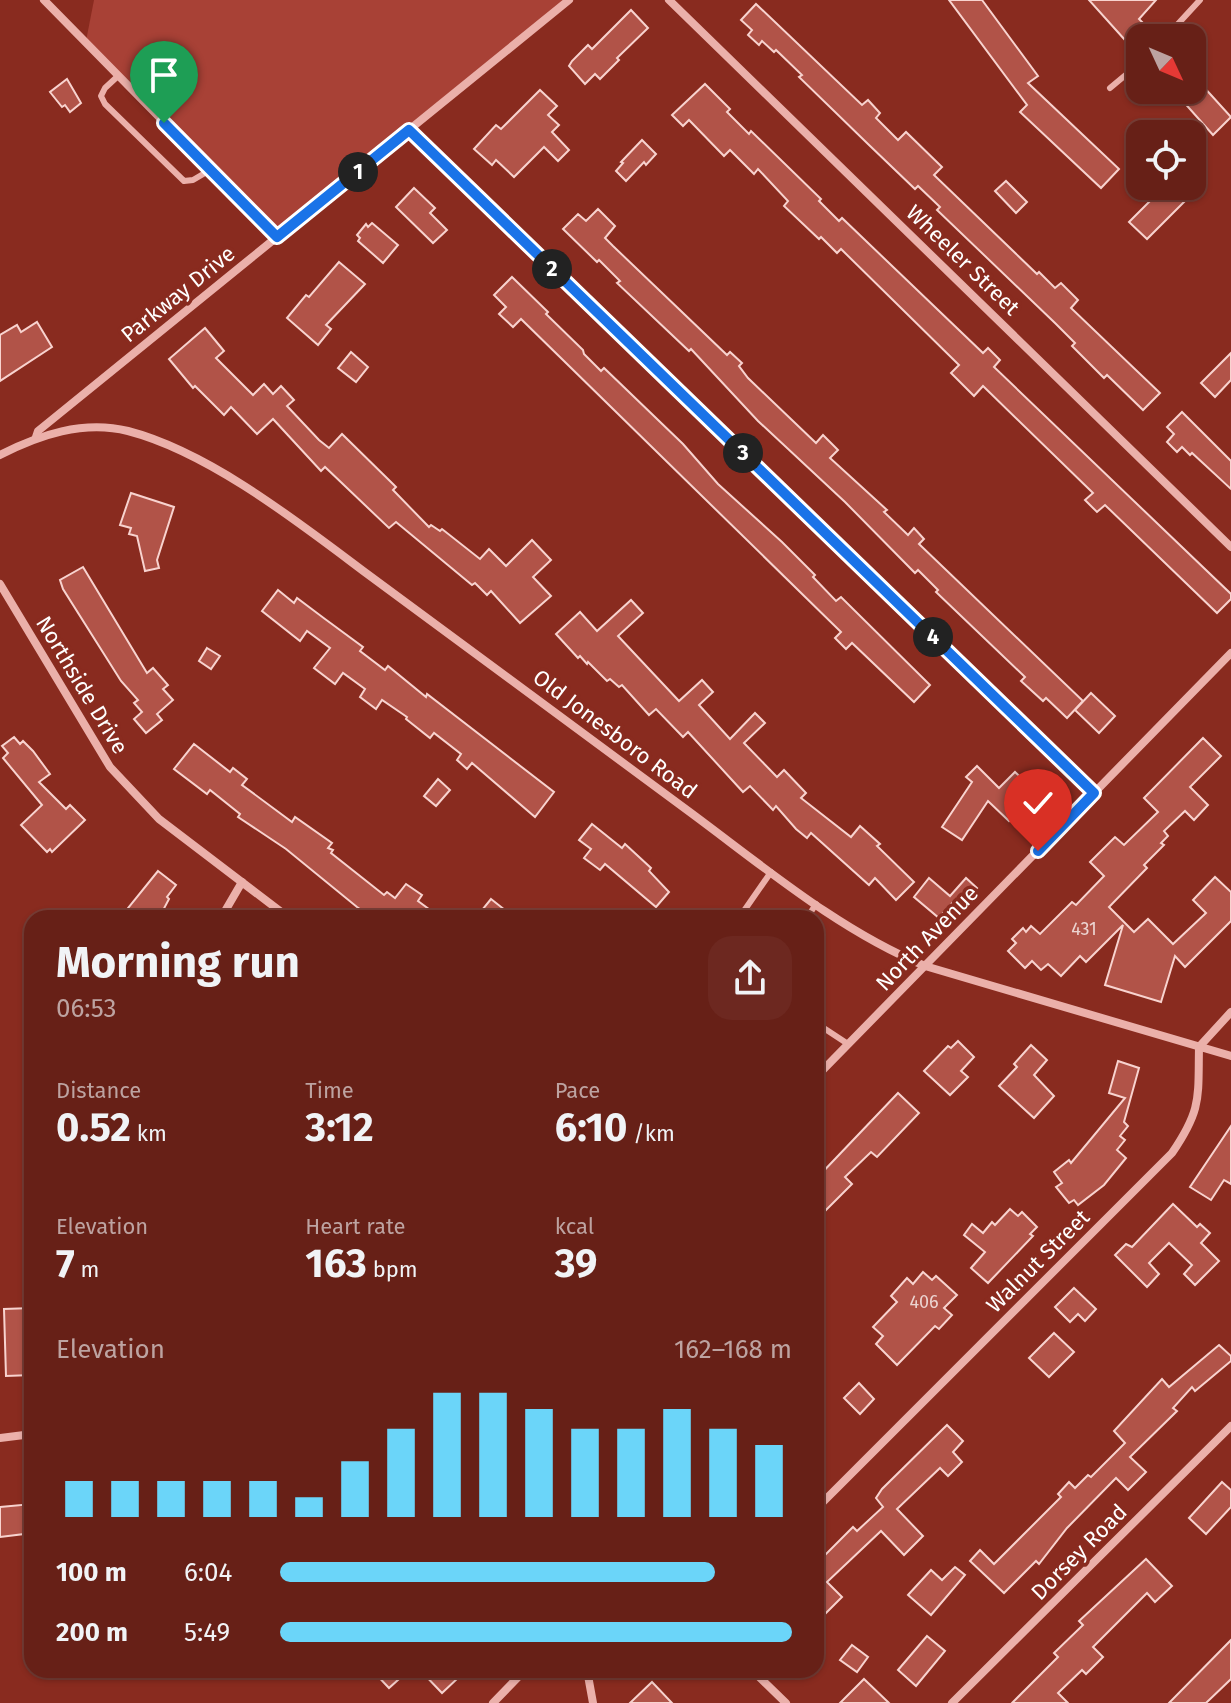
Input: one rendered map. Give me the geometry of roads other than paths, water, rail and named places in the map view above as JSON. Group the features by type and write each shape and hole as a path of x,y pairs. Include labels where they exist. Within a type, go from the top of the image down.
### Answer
{"street":[{"path":"44,0 277,237"},
{"name":"Parkway Drive","path":"36,437 38,431 569,0"},
{"name":"Wheeler Street","path":"669,0 1231,547"},
{"path":"409,130 1094,793"},
{"name":"Old Jonesboro Road","path":"0,455 36,437 80,428 124,430 163,442 217,469 321,539 771,872 888,951 925,966 1231,1056"},
{"name":"Northside Drive","path":"0,584 110,767 159,819 279,910"},
{"name":"North Avenue","path":"824,1069 1231,653"},
{"path":"226,910 242,882"},
{"path":"1199,1047 1231,1012"},
{"name":"Walnut Street","path":"824,1501 1172,1153 1198,1105 1199,1047"},
{"name":"Dorsey Road","path":"952,1703 1231,1426"},
{"path":"0,1438 24,1435"},
{"path":"493,1703 517,1678"},
{"path":"588,1678 593,1703"},
{"path":"760,1678 786,1703"}],"lane":[{"path":"1178,24 1200,0"},
{"path":"1110,88 1126,75"},
{"path":"118,76 101,96 105,104 184,181 193,180 210,170"},
{"path":"745,910 771,872"},
{"path":"812,910 816,904"},
{"path":"824,1028 848,1044"}]}
